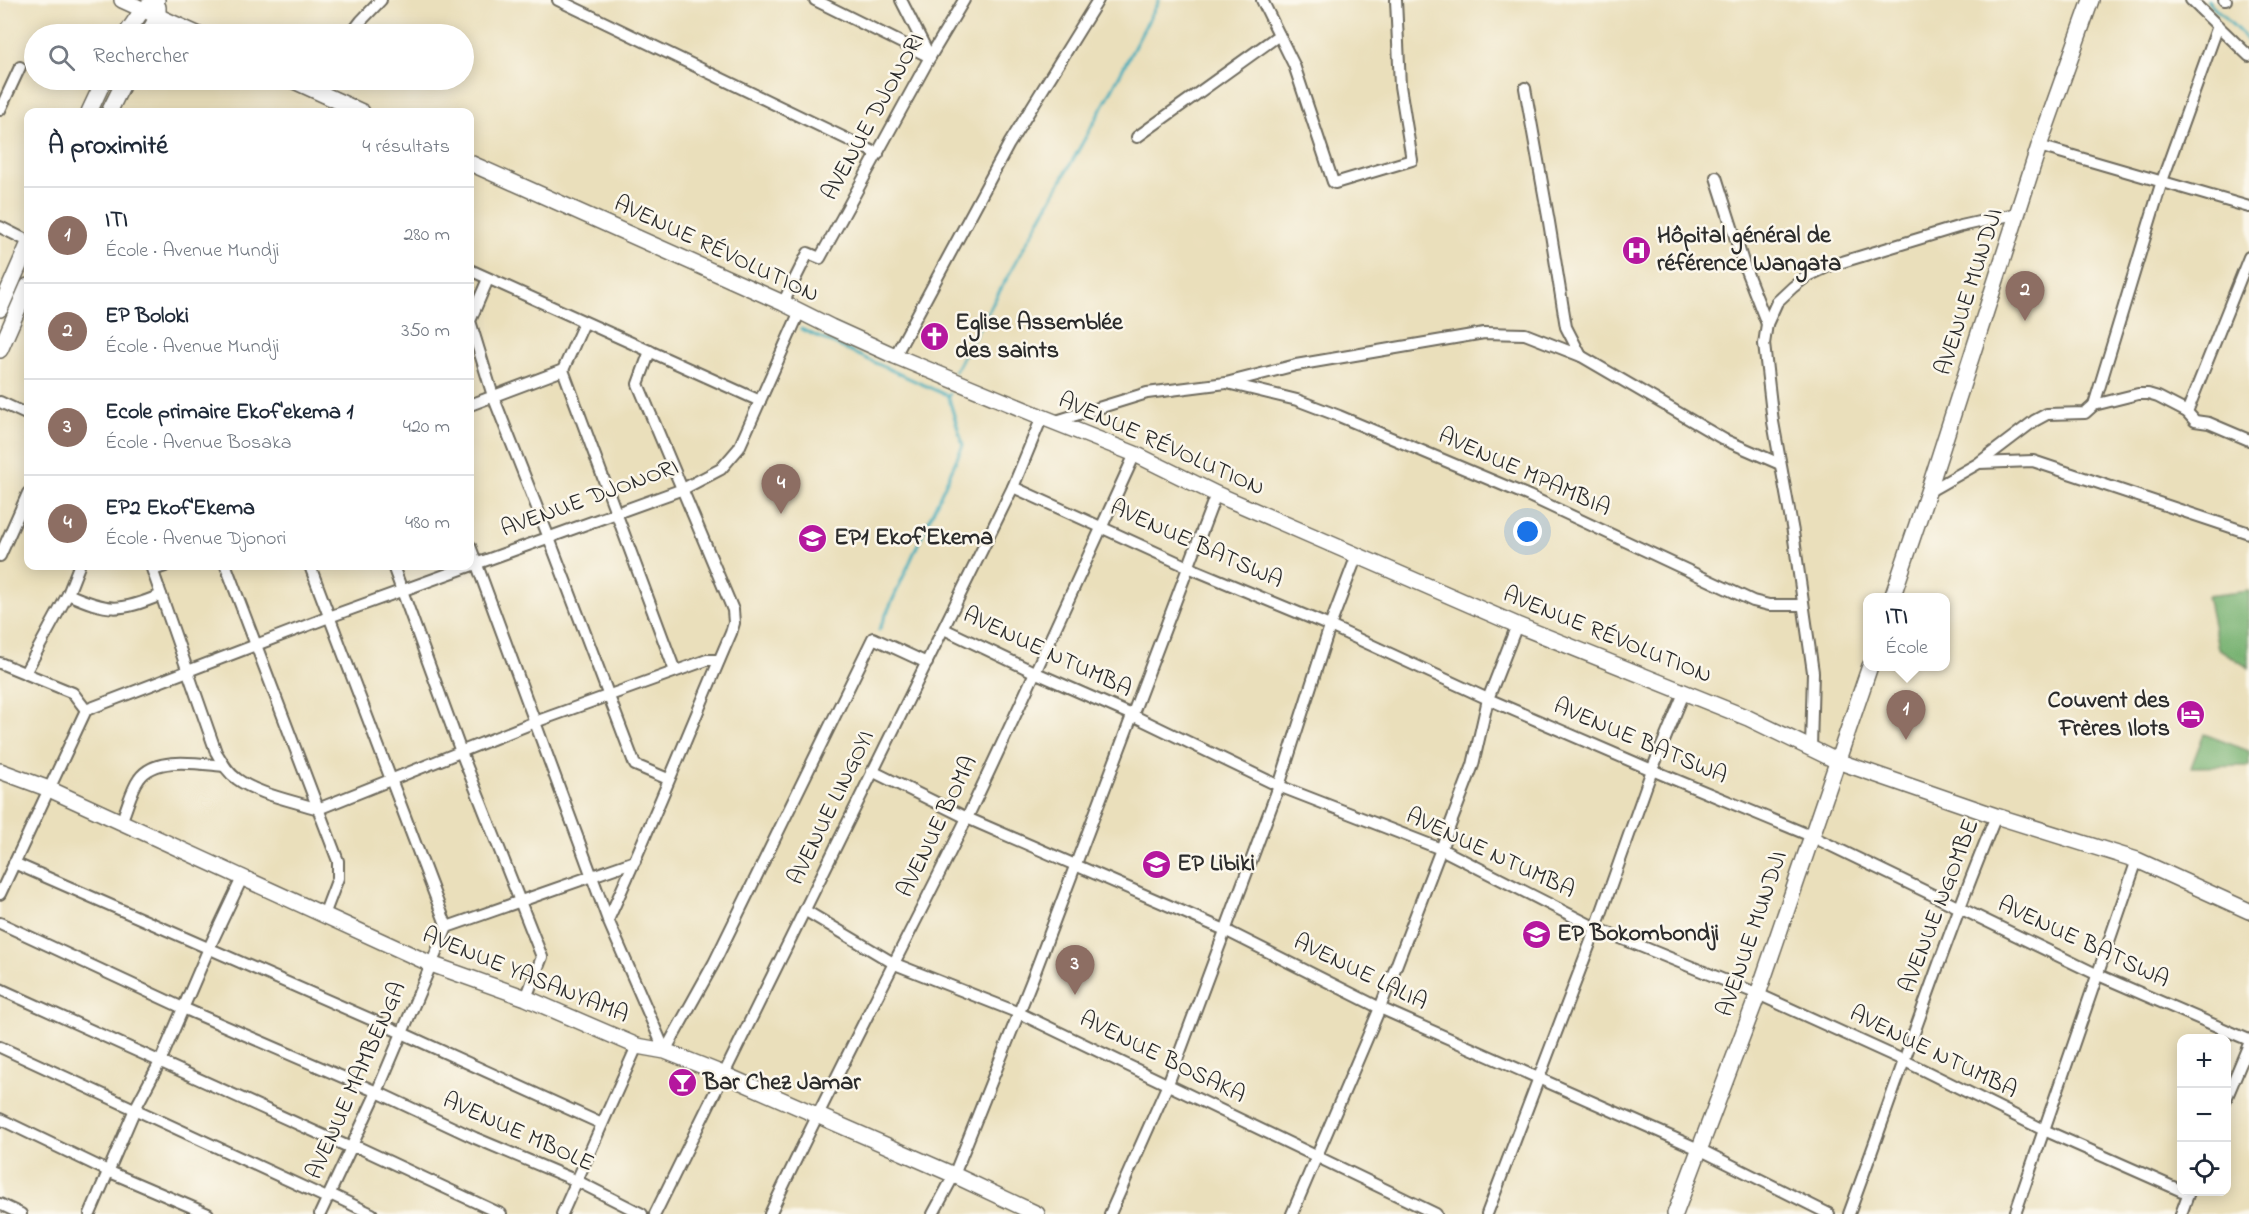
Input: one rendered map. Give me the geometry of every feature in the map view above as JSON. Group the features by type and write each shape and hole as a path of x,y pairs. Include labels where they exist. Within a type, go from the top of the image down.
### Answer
{"street":[{"path":"122,0 143,9 158,5"},
{"path":"359,24 381,0"},
{"path":"558,0 878,154"},
{"path":"815,0 930,57"},
{"path":"901,0 930,57"},
{"name":"AVENUE DJONORI","path":"783,303 808,253 820,258 930,57 964,0"},
{"path":"896,356 1009,144 1098,0"},
{"path":"1262,0 1294,65 1335,183 1412,160 1400,86 1396,0"},
{"name":"AVENUE MUNDJI","path":"1893,593 2039,146 2091,0"},
{"path":"2191,0 2249,56"},
{"path":"151,24 158,5"},
{"path":"158,5 184,24"},
{"path":"133,24 143,9"},
{"path":"2094,405 2162,181 2218,26"},
{"path":"1137,137 1279,34"},
{"path":"0,110 21,67"},
{"path":"1525,88 1566,327 1581,356"},
{"path":"95,108 101,90"},
{"path":"111,108 120,90"},
{"path":"326,90 355,108"},
{"path":"2039,146 2249,207"},
{"name":"AVENUE RÉVOLUTION","path":"474,165 896,356 1047,420 1135,454 1216,494 1517,625 1748,718 1837,761 1996,816 2137,860 2249,910"},
{"path":"1716,177 1745,268 1767,324"},
{"path":"1811,748 1813,672 1793,532 1780,464 1764,344 1767,324 1777,303 1792,287 1829,266 1961,226 2019,213"},
{"path":"0,227 24,241"},
{"path":"0,309 24,252"},
{"path":"2187,412 2249,257"},
{"path":"474,272 760,400"},
{"path":"474,312 488,279"},
{"path":"0,350 24,295"},
{"name":"AVENUE DJONORI","path":"476,563 683,489 721,469 739,448 800,312"},
{"path":"584,323 563,370 675,671"},
{"path":"1047,420 1147,393 1226,382 1296,365 1484,333 1525,334 1581,356 1725,440 1780,464"},
{"path":"474,334 493,396 635,765 668,780"},
{"path":"608,920 635,861 734,623 733,610 638,384 651,351"},
{"path":"474,403 563,370"},
{"name":"AVENUE MPAMBIA","path":"1226,382 1297,400 1339,416 1529,495 1753,601 1768,605 1803,606"},
{"path":"1928,492 1979,463 2034,421 2047,414 2085,413 2094,405 2127,396 2148,394 2187,412 2195,421 2209,423 2249,440"},
{"path":"0,402 24,413"},
{"name":"AVENUE LINGOYI","path":"655,1214 1047,420"},
{"name":"AVENUE BOMA","path":"770,1214 816,1116 967,818 1135,454"},
{"path":"1979,463 2033,462 2249,533"},
{"name":"AVENUE BATSWA","path":"1013,487 1188,567 1330,626 1488,699 1810,836 2096,974 2249,1042"},
{"path":"933,1214 954,1174 1019,1013 1216,494"},
{"path":"0,556 24,502"},
{"path":"1110,1214 1168,1084 1279,786 1330,626 1357,555"},
{"path":"474,557 608,920 664,1051"},
{"path":"25,674 68,594 77,570"},
{"path":"153,570 216,752 224,766 236,778 249,786 318,809 535,722 707,660 719,660"},
{"path":"228,570 338,861 338,878 324,915"},
{"path":"311,570 447,927 518,900 635,861"},
{"path":"394,570 461,752 542,957 526,998"},
{"name":"AVENUE DJONORI","path":"86,710 187,670 458,570"},
{"path":"68,594 93,605 116,608 135,606 161,595"},
{"path":"1292,1214 1380,1008 1441,849 1473,765 1488,699 1517,625"},
{"name":"AVENUE NTUMBA","path":"944,629 1132,715 1279,786 1441,849 1596,928 1758,994 1905,1061 2044,1130 2177,1188"},
{"path":"664,1051 714,963 873,638 927,663"},
{"path":"0,663 72,693 86,710 0,894"},
{"name":"AVENUE MUNDJI","path":"1675,1214 1758,994 1810,836 1868,671"},
{"path":"1486,1214 1596,928 1652,770 1684,693"},
{"path":"122,822 139,779 148,771 176,762 224,766"},
{"name":"AVENUE YASANYAMA","path":"0,771 49,789 432,964 526,998 637,1046 664,1051 723,1074 954,1174 1037,1214"},
{"name":"AVENUE LALIA","path":"872,771 967,818 1225,930 1380,1008 1701,1150 1829,1214"},
{"name":"AVENUE NGOMBE","path":"1849,1214 1958,908 1996,816"},
{"path":"2015,1214 2137,860"},
{"path":"14,863 402,1032 602,1124"},
{"path":"90,1214 110,1172 135,1109 160,1062 243,876"},
{"name":"AVENUE BOSAKA","path":"806,911 895,964 1019,1013 1436,1214"},
{"name":"AVENUE MBOLE","path":"0,923 183,1008 577,1182 642,1214"},
{"name":"AVENUE MAMBENGA","path":"320,1214 377,1092 447,927"},
{"path":"0,989 351,1148 360,1148 501,1214"},
{"path":"2231,1088 2249,1042"},
{"path":"562,1214 637,1046"},
{"path":"0,1047 327,1198 332,1195 372,1214"},
{"path":"0,1119 110,1172 208,1214"},
{"path":"2181,1214 2185,1196"},
{"path":"0,1204 21,1214"}],"green space":[{"path":"2249,591 2249,668 2218,648 2207,596"},
{"path":"2204,734 2249,751 2249,766 2191,767"}],"waterway":[{"path":"955,371 1108,97 1159,0"},
{"path":"2207,0 2249,41"},
{"path":"801,329 948,396 950,394"},
{"path":"879,630 963,445 948,396"}],"place":[{"name":"Hôpital général de référence Wangata","path":"1636,250"},
{"name":"EP Boloki","path":"2025,321"},
{"name":"Eglise Assemblée des saints","path":"934,337"},
{"name":"EP2 Ekof'Ekema","path":"781,514"},
{"name":"EP1 Ekof'Ekema","path":"813,538"},
{"name":"Couvent des Frères Ilots","path":"2191,715"},
{"name":"ITI","path":"1906,740"},
{"name":"EP Libiki","path":"1156,864"},
{"name":"EP Bokombondji","path":"1536,934"},
{"name":"Ecole primaire Ekof'ekema 1","path":"1075,995"},
{"name":"Bar Chez Jamar","path":"682,1083"}]}
